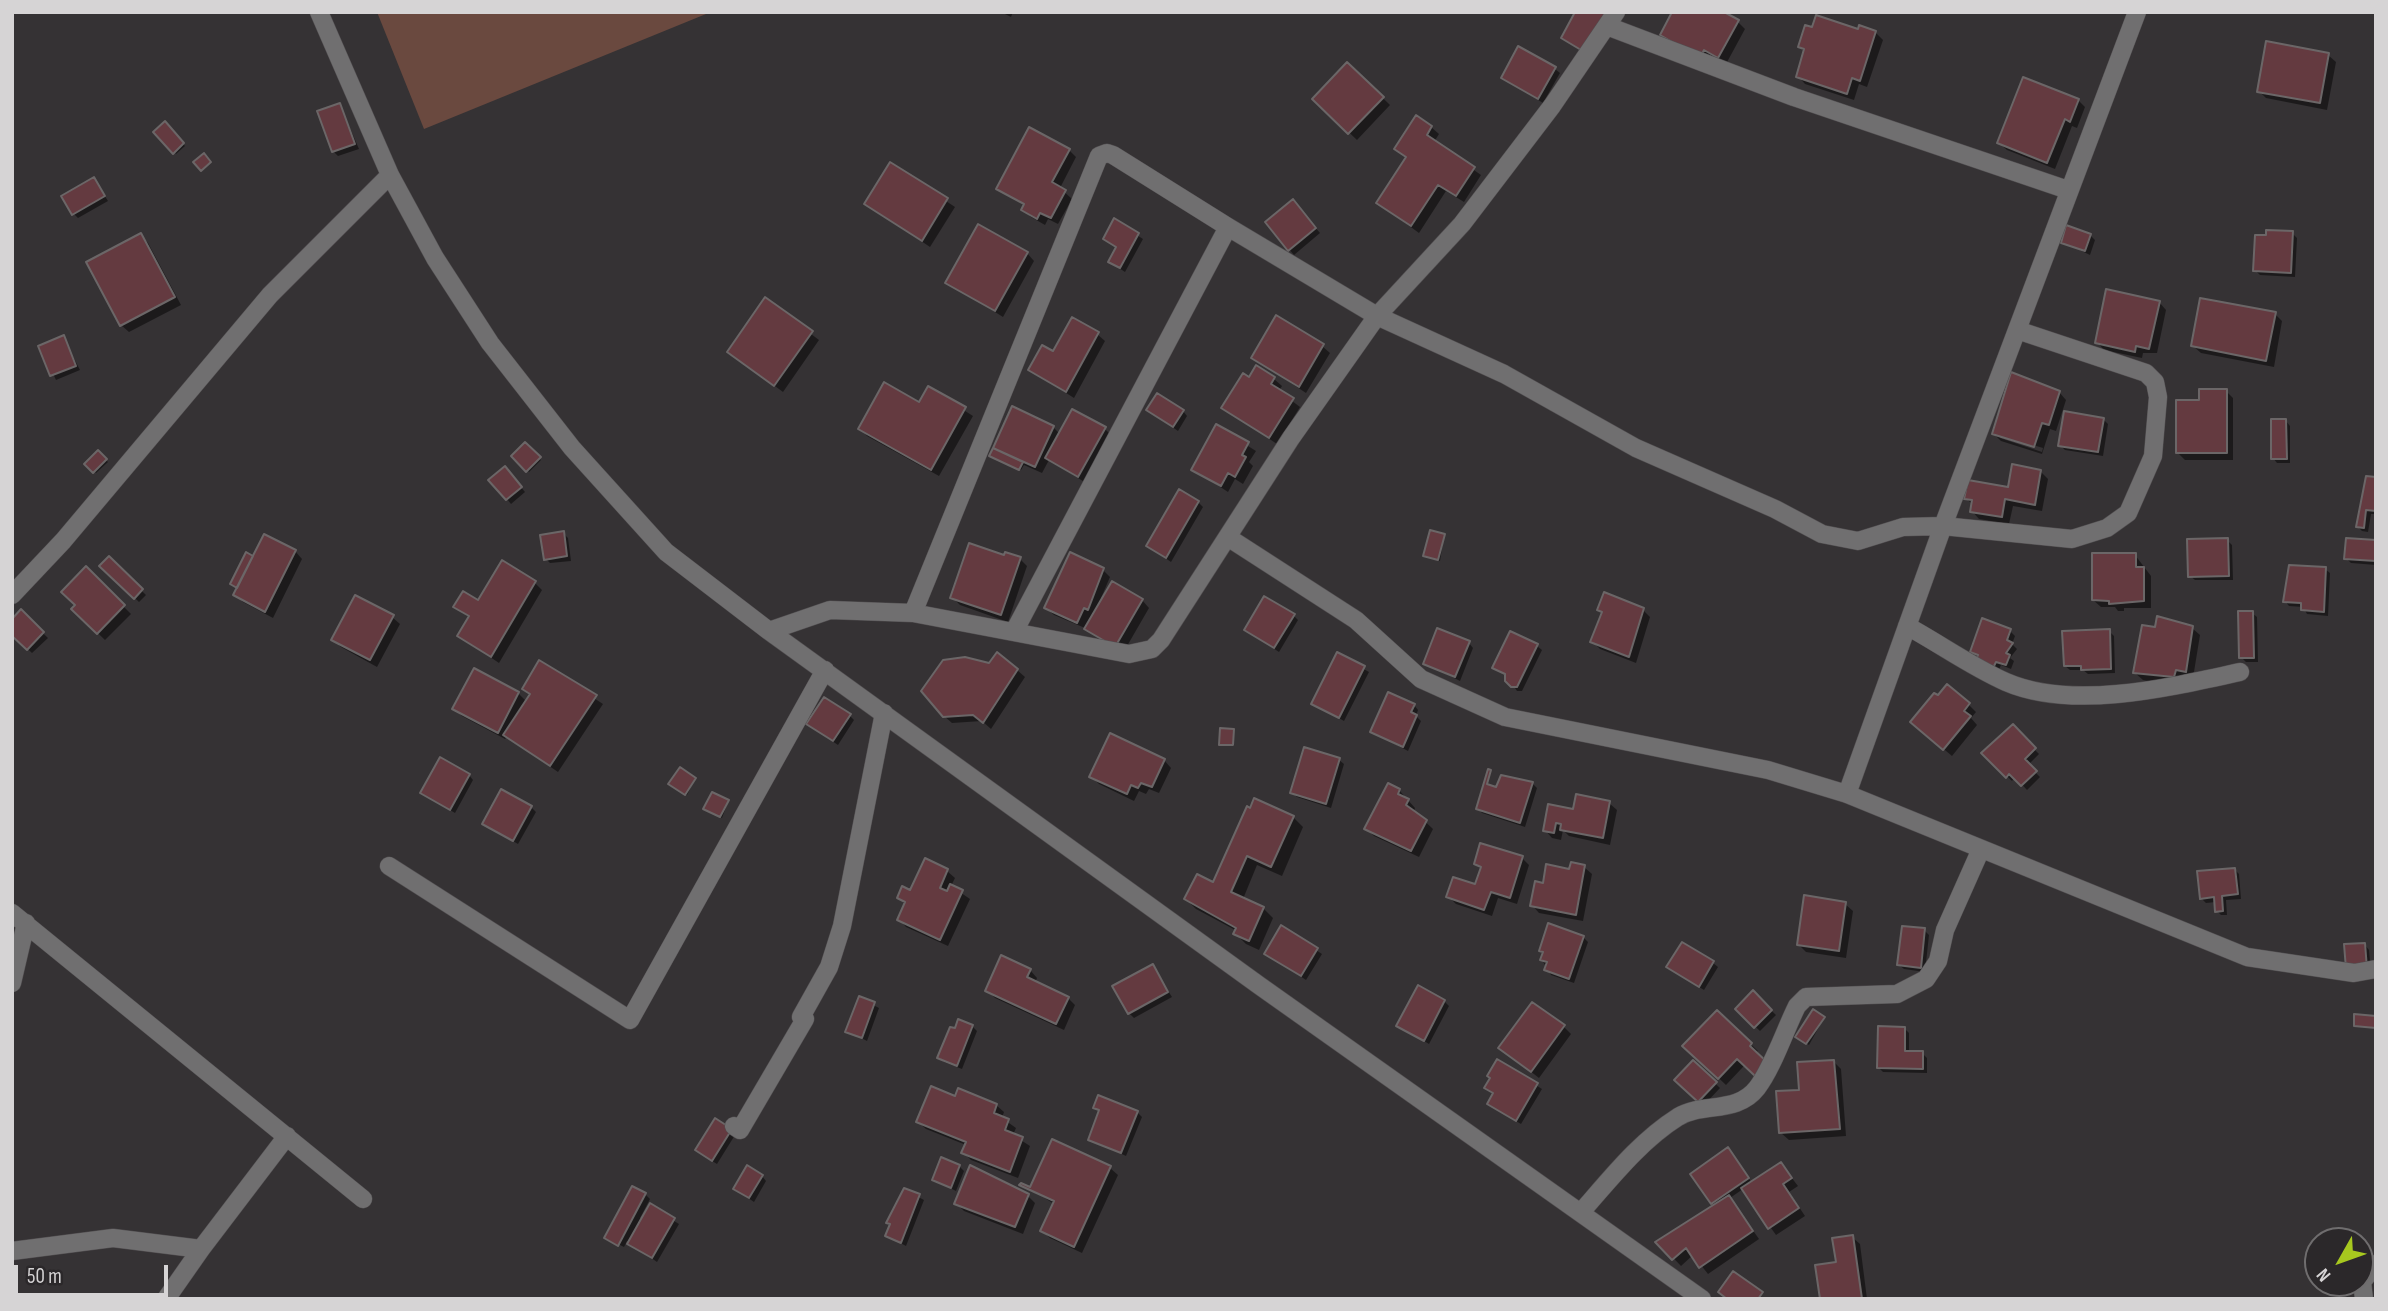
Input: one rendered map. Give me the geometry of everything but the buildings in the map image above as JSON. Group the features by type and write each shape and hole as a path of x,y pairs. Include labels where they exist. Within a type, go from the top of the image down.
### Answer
{"street":[{"path":"319,12 390,175 435,258 490,343 572,448 666,552 769,631 1249,978 1582,1211 1702,1299"},
{"path":"1847,794 1943,526 2137,12"},
{"path":"769,631 830,610 913,613 1129,653 1152,649 1161,640 1292,438 1377,316 1462,224 1552,106 1611,19 1794,97 2068,190"},
{"path":"913,613 1099,156 1107,153 1377,316 1504,374 1636,448 1775,509 1822,534 1858,541 1903,527 1943,526 2072,540 2107,528 2128,513 2153,456 2158,397 2155,382 2146,373 2017,330"},
{"path":"12,595 62,541 270,295 390,175"},
{"path":"1015,630 1228,227"},
{"path":"1229,538 1356,620 1420,679 1452,696 1505,717 1768,770 1847,794 2247,957 2354,973 2376,969"},
{"path":"1907,626 2007,682 2049,695 2153,691 2240,672"},
{"path":"389,866 631,1020 825,670"},
{"path":"734,1126 740,1130 805,1019 801,1017 829,967 842,926 884,713"},
{"path":"1582,1211 1637,1150 1676,1119 1694,1110 1728,1106 1744,1100 1757,1087 1797,1006 1806,997 1897,994 1926,979 1938,961 1945,930 1981,849"},
{"path":"12,982 19,918"},
{"path":"19,918 363,1199"},
{"path":"166,1299 287,1136"},
{"path":"12,1251 113,1238 201,1249"},
{"path":"2364,1299 2362,1282 2376,1264"}],"shaded area":[{"path":"377,12 705,12 706,14 424,129"}]}
